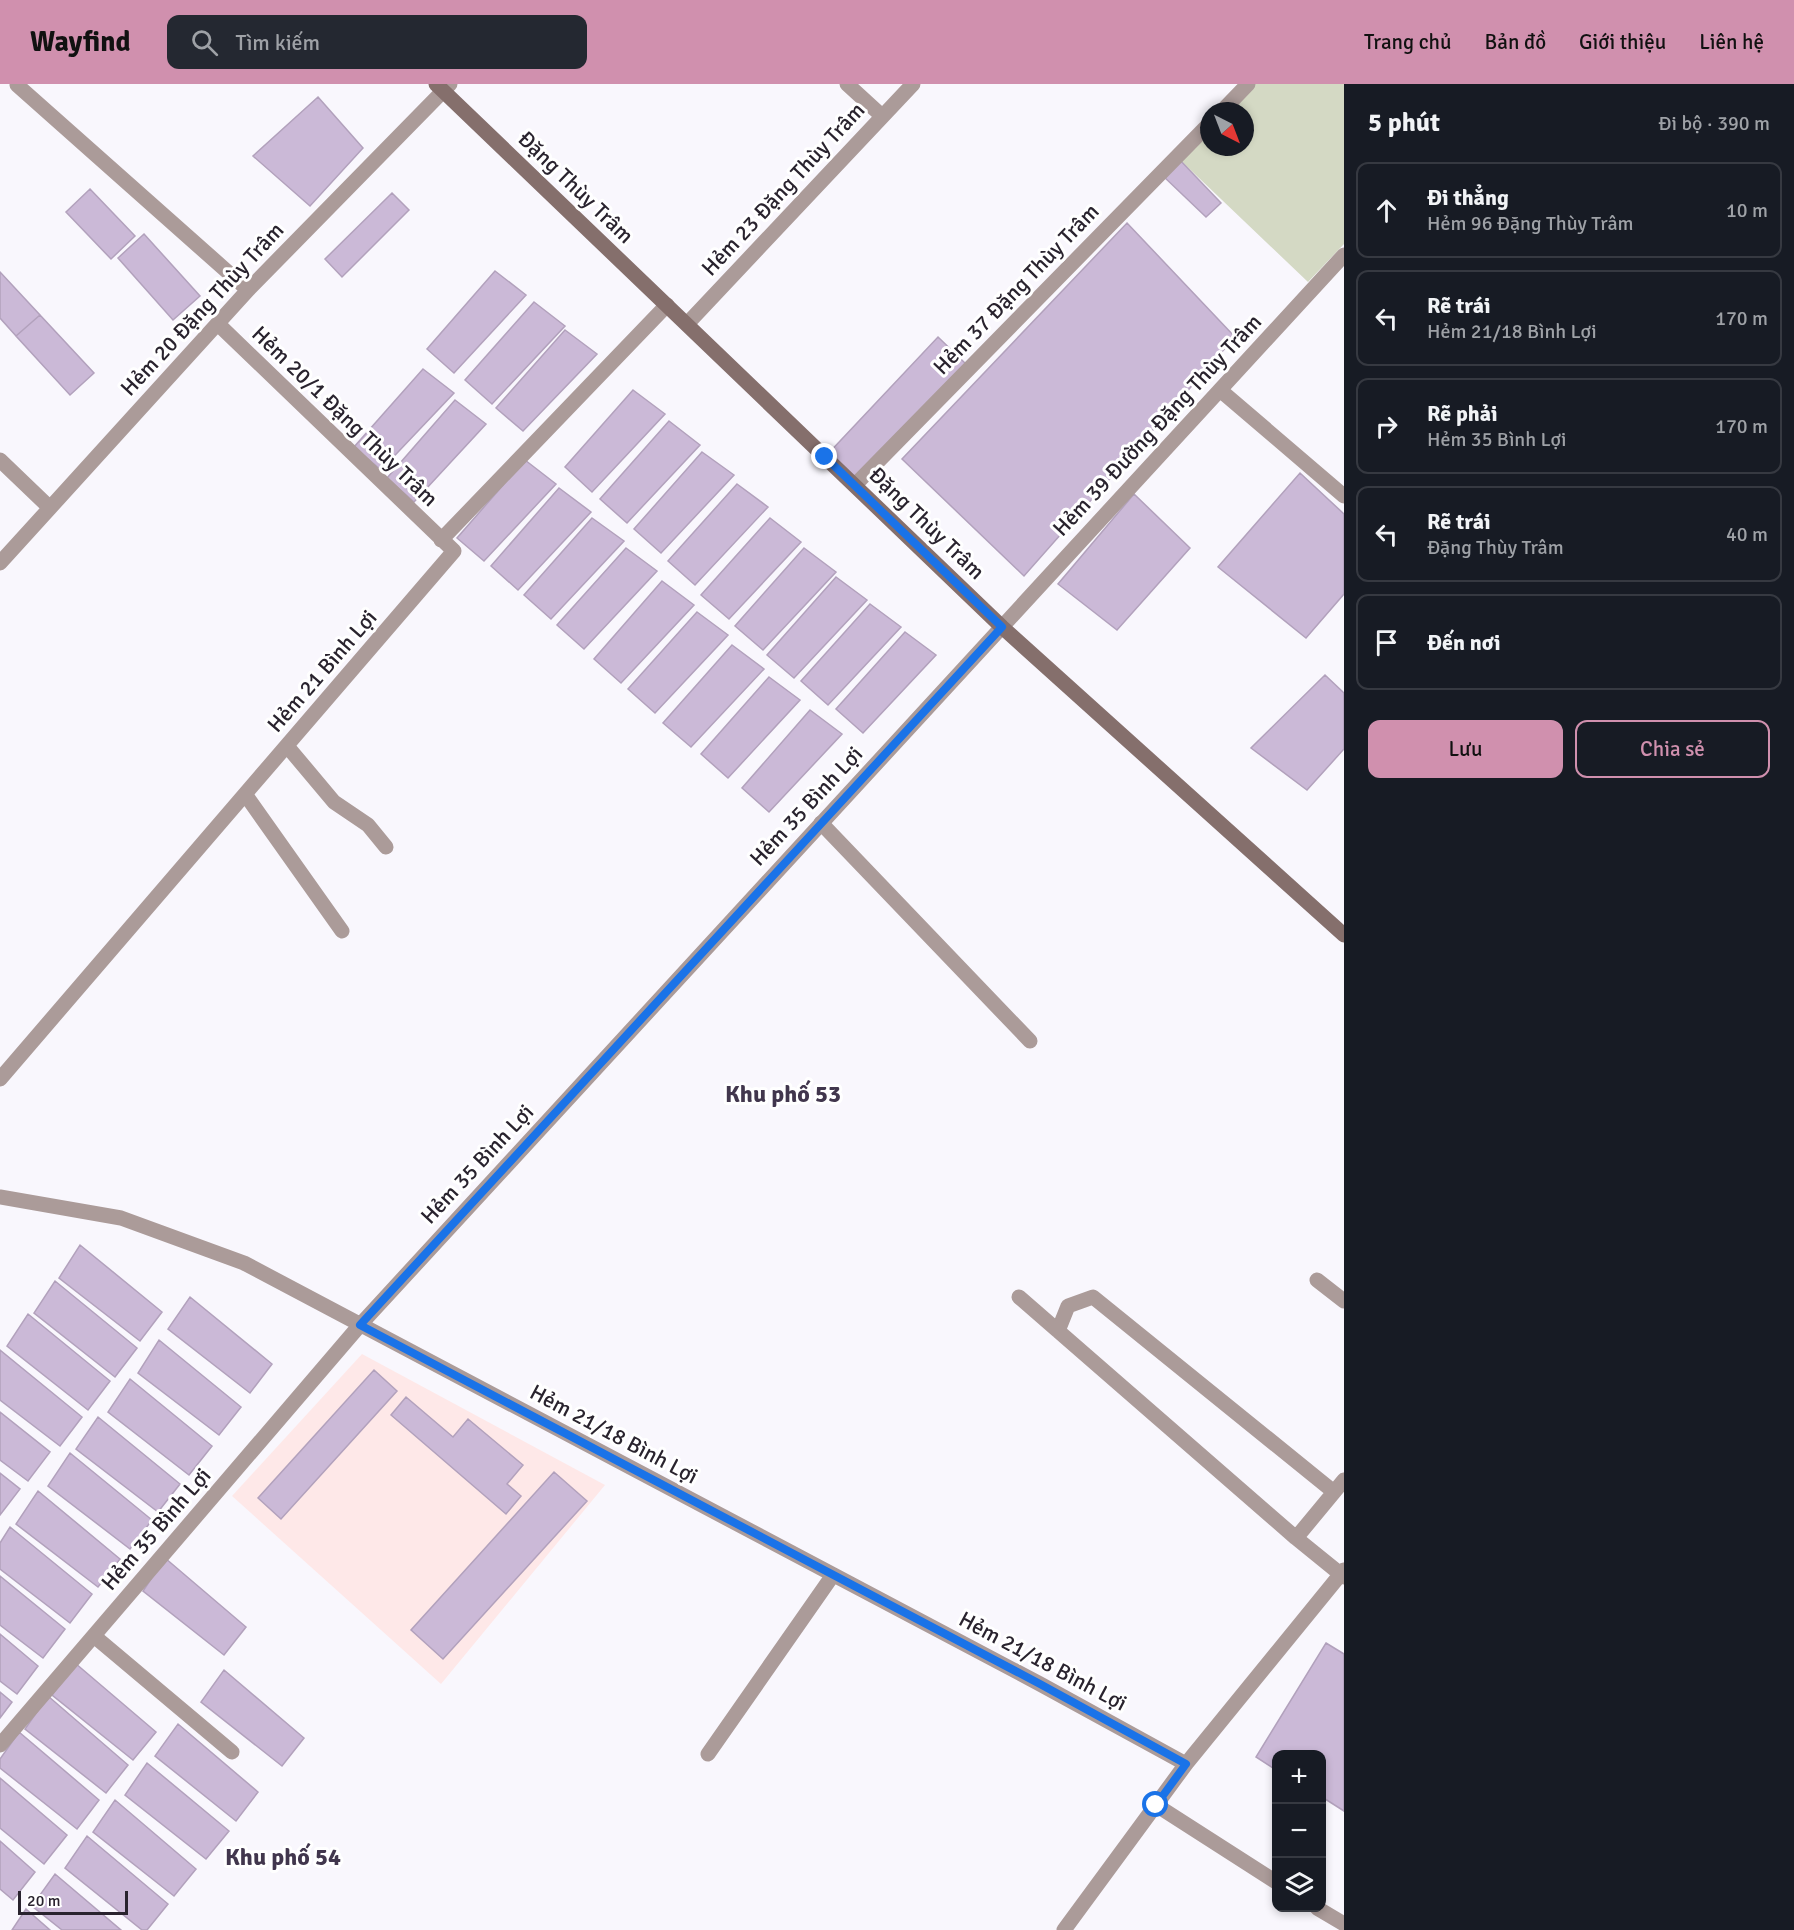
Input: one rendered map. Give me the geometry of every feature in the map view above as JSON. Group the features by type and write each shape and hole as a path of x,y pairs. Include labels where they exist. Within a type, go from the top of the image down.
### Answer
{"main road":[{"name":"Đặng Thùy Trâm","path":"443,86 1002,627 1343,933"}],"street":[{"path":"847,84 882,117"},
{"name":"Hẻm 23 Đặng Thùy Trâm","path":"687,324 913,84"},
{"path":"1231,102 1248,84"},
{"path":"17,85 248,290"},
{"name":"Hẻm 20 Đặng Thùy Trâm","path":"0,563 248,290 443,86"},
{"name":"Hẻm 37 Đặng Thùy Trâm","path":"855,485 1200,133"},
{"name":"Hẻm 39 Đường Đặng Thùy Trâm","path":"1002,627 1344,255"},
{"path":"441,540 667,305"},
{"name":"Hẻm 20/1 Đặng Thùy Trâm","path":"218,324 441,540"},
{"path":"1220,390 1341,489"},
{"path":"0,460 50,508"},
{"name":"Hẻm 21 Bình Lợi","path":"0,1079 454,551 441,540"},
{"name":"Hẻm 35 Bình Lợi","path":"0,1746 360,1325 1002,627"},
{"path":"287,746 334,802 368,825 386,847"},
{"path":"245,794 342,931"},
{"path":"821,823 1030,1041"},
{"name":"Hẻm 21/18 Bình Lợi","path":"0,1197 121,1218 244,1263 1186,1764"},
{"path":"1317,1280 1344,1301"},
{"path":"1019,1297 1296,1538 1343,1574 1186,1764 1064,1930"},
{"path":"1058,1330 1068,1306 1093,1297 1339,1486 1296,1538"},
{"path":"708,1754 833,1575"},
{"path":"94,1636 232,1752"},
{"path":"1156,1805 1272,1879"},
{"path":"1324,1912 1344,1924"}],"shaded area":[{"path":"362,1354 605,1485 441,1684 232,1496"}],"green space":[{"path":"1251,84 1344,84 1344,244 1308,282 1177,157 1200,134 1200,156 1254,156 1254,102 1233,102"}],"building":[{"path":"318,97 363,148 310,206 253,156"},
{"path":"1177,157 1221,203 1206,217 1162,175"},
{"path":"90,189 135,236 111,259 66,212"},
{"path":"392,193 409,210 342,277 325,259"},
{"path":"1127,223 1235,337 1024,576 902,459"},
{"path":"144,234 200,296 173,320 118,258"},
{"path":"495,271 526,295 454,373 427,349"},
{"path":"0,272 40,315 16,336 0,318"},
{"path":"534,302 565,326 492,404 465,380"},
{"path":"40,315 94,373 70,395 16,336"},
{"path":"565,330 597,354 523,431 496,408"},
{"path":"938,337 966,364 855,485 825,457"},
{"path":"423,369 454,393 381,470 354,447"},
{"path":"633,390 665,414 592,492 565,467"},
{"path":"455,400 486,424 414,502 387,478"},
{"path":"669,421 700,445 627,523 600,499"},
{"path":"702,452 734,475 661,553 634,529"},
{"path":"525,460 556,484 484,561 457,538"},
{"path":"1300,473 1344,514 1344,594 1306,638 1218,567"},
{"path":"737,484 768,507 695,585 668,561"},
{"path":"559,488 591,512 518,590 491,566"},
{"path":"1134,494 1190,548 1117,630 1058,584"},
{"path":"592,518 624,541 551,619 524,595"},
{"path":"770,518 801,542 729,619 701,595"},
{"path":"626,548 657,571 584,649 557,625"},
{"path":"804,548 836,572 763,650 735,626"},
{"path":"836,577 867,600 794,678 767,655"},
{"path":"662,581 694,605 621,683 594,659"},
{"path":"870,604 901,627 828,705 801,681"},
{"path":"697,612 728,635 655,713 628,689"},
{"path":"905,632 936,655 863,733 836,709"},
{"path":"732,645 764,669 691,747 663,723"},
{"path":"1325,675 1344,693 1344,749 1307,790 1251,748"},
{"path":"769,677 800,700 728,778 701,754"},
{"path":"810,710 842,734 769,812 742,788"},
{"path":"80,1245 162,1312 140,1341 59,1278"},
{"path":"55,1281 137,1348 115,1377 34,1313"},
{"path":"190,1297 272,1364 250,1393 168,1329"},
{"path":"28,1314 110,1381 88,1410 7,1346"},
{"path":"159,1340 241,1407 219,1435 138,1373"},
{"path":"0,1350 82,1417 60,1446 0,1400"},
{"path":"374,1370 397,1391 281,1519 258,1498"},
{"path":"130,1379 212,1446 189,1475 108,1412"},
{"path":"406,1397 453,1437 468,1419 523,1465 507,1484 521,1496 506,1514 391,1415"},
{"path":"0,1412 50,1452 28,1481 0,1460"},
{"path":"98,1417 180,1484 158,1512 76,1449"},
{"path":"70,1453 152,1520 130,1549 48,1486"},
{"path":"554,1472 587,1501 443,1659 411,1630"},
{"path":"0,1473 20,1489 0,1515"},
{"path":"38,1491 120,1559 98,1587 16,1524"},
{"path":"10,1527 92,1594 70,1623 0,1569 0,1543"},
{"path":"165,1558 246,1627 224,1655 143,1591"},
{"path":"0,1576 65,1629 43,1658 0,1625"},
{"path":"0,1634 38,1666 17,1694 0,1681"},
{"path":"1326,1643 1344,1654 1344,1811 1326,1800 1326,1750 1272,1750 1272,1767 1256,1757"},
{"path":"75,1663 156,1732 133,1760 52,1695"},
{"path":"224,1670 304,1738 282,1766 201,1702"},
{"path":"0,1692 12,1702 0,1718"},
{"path":"48,1696 128,1765 106,1793 25,1729"},
{"path":"178,1724 258,1792 236,1821 155,1756"},
{"path":"19,1732 99,1800 77,1829 0,1768 0,1759"},
{"path":"147,1763 229,1831 206,1859 125,1795"},
{"path":"0,1778 67,1835 44,1864 0,1828"},
{"path":"115,1800 196,1869 174,1896 93,1832"},
{"path":"87,1836 168,1904 147,1930 142,1930 65,1868"},
{"path":"0,1841 35,1872 13,1900 0,1889"},
{"path":"55,1874 121,1930 62,1930 32,1906"},
{"path":"26,1909 50,1930 12,1930"}],"district":[{"name":"Khu phố 53","path":"783,1094"},
{"name":"Khu phố 54","path":"283,1857"}],"route":[{"path":"825,457 1002,627 360,1325 1040,1684 1186,1764 1156,1805"}]}
